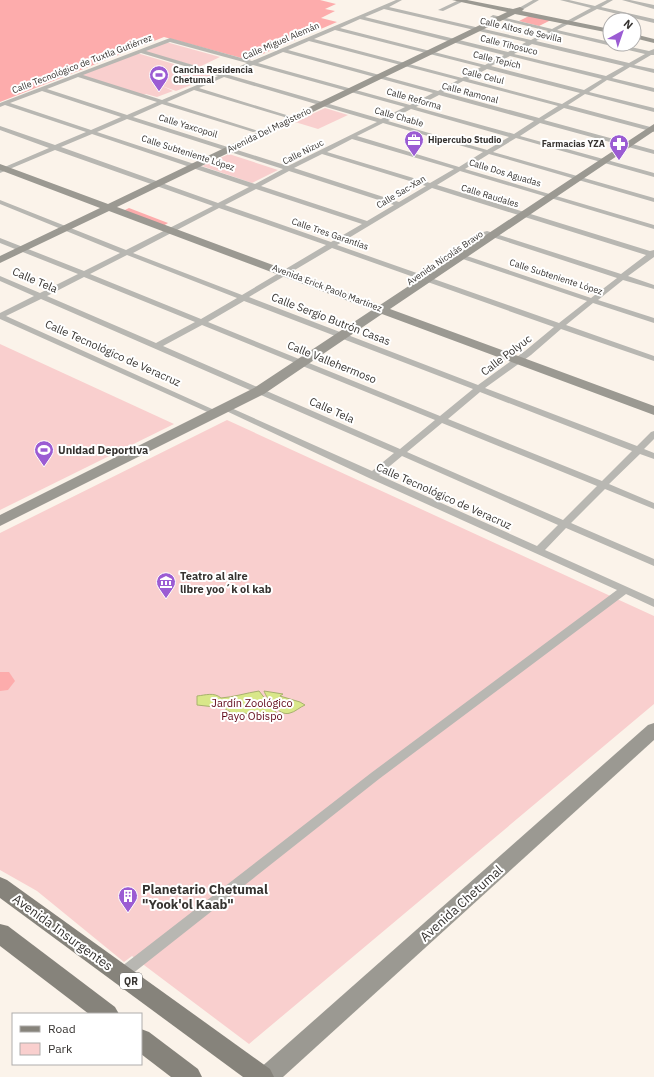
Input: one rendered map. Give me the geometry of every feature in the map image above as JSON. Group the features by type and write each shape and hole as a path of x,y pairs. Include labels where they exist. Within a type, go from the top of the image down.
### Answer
{"main road":[{"path":"472,0 602,26"},
{"path":"458,1 514,9"},
{"name":"Avenida Del Magisterio","path":"0,252 18,247 514,9"},
{"path":"572,20 602,29"},
{"path":"642,35 654,38"},
{"path":"642,38 654,41"},
{"name":"Avenida Del Magisterio","path":"225,148 255,131 289,117"},
{"name":"Avenida Nicolás Bravo","path":"0,520 221,411 240,400 254,389 546,195 651,127"},
{"name":"Avenida Erick Paolo Martínez","path":"4,166 110,203 524,357 574,376 654,410"},
{"name":"Avenida Del Magisterio","path":"0,260 18,247"},
{"name":"Avenida Erick Paolo Martínez","path":"574,376 654,400"},
{"name":"Avenida Chetumal","path":"267,1077 654,730"},
{"name":"Avenida Insurgentes","path":"0,886 262,1077"},
{"path":"0,934 105,1013"},
{"path":"142,1041 190,1077"}],"street":[{"name":"Calle Miguel Alemán","path":"4,166 56,147 400,0"},
{"name":"Avenida Del Magisterio","path":"514,9 530,0"},
{"name":"Avenida Del Magisterio","path":"514,9 537,0"},
{"path":"562,0 654,21"},
{"name":"Calle Nizuc","path":"0,316 177,228 288,169 411,107 611,0"},
{"path":"624,0 654,7"},
{"path":"441,10 458,1"},
{"name":"Calle Altos de Sevilla","path":"384,7 654,72"},
{"name":"Calle Tihosuco","path":"359,17 654,90"},
{"path":"496,18 653,53"},
{"name":"Calle Tepich","path":"335,28 488,66 654,110"},
{"name":"Calle Celul","path":"309,39 462,80 651,127"},
{"name":"Calle Tecnológico de Tuxtla Gutiérrez","path":"2,104 170,40"},
{"name":"Calle Reforma","path":"170,40 654,175"},
{"name":"Calle Ramonal","path":"282,50 654,152"},
{"name":"Calle Chable","path":"140,51 654,200"},
{"name":"Calle Sac-Xan","path":"156,346 202,322 242,296 565,106 607,78 653,53"},
{"path":"77,75 255,131"},
{"path":"193,88 289,117"},
{"name":"Calle Yaxcopoil","path":"41,89 398,204"},
{"name":"Calle Subteniente López","path":"2,104 191,164 366,223"},
{"name":"Calle Tres Garantías","path":"0,128 654,359"},
{"name":"Calle Dos Aguadas","path":"352,137 654,227"},
{"name":"Calle Raudales","path":"322,152 518,214 653,254"},
{"name":"Calle Sergio Butrón Casas","path":"0,202 127,253 242,296 654,456"},
{"path":"488,234 654,287"},
{"name":"Calle Vallehermoso","path":"0,240 654,506"},
{"name":"Calle Polyuc","path":"372,476 480,388 524,357 592,300 653,254"},
{"name":"Calle Subteniente López","path":"457,255 654,321"},
{"name":"Calle Tela","path":"0,278 400,454 654,563"},
{"name":"Calle Tecnológico de Veracruz","path":"0,316 372,476 654,603"},
{"path":"538,552 563,524 654,434"},
{"path":"122,974 375,776 625,590"}],"green space":[{"path":"166,42 220,57 199,67 142,51"},
{"path":"137,53 214,76 176,91 162,86 173,91 157,97 146,94 142,95 79,75"},
{"path":"325,108 348,115 318,129 295,122"},
{"path":"229,154 278,170 252,183 202,166"},
{"name":"Unidad Deportiva","path":"0,344 174,424 0,510"},
{"name":"Jardín Zoológico Payo Obispo","path":"227,420 654,616 654,704 249,1044 132,956 124,962 37,891 0,870 0,533"}],"shaded area":[{"path":"0,0 320,0 336,4 325,9 335,11 321,18 337,22 249,60 164,37 0,102"},
{"path":"529,16 551,20 539,26 519,21"},
{"path":"129,208 168,223 163,226 123,211"},
{"path":"0,672 9,672 15,681 8,690 0,691"},
{"path":"259,691 278,715 275,719 244,713 233,714 224,708 197,705 197,696 213,694 221,698"},
{"path":"264,691 283,694 280,696 305,705 286,714 278,710 271,703"}],"place":[{"name":"Cancha Residencia Chetumal","path":"159,92"},
{"name":"Hipercubo Studio","path":"414,157"},
{"name":"Farmacias YZA","path":"619,161"},
{"name":"Unidad Deportiva","path":"44,467"},
{"name":"Teatro al aire libre yoo´k ol kab","path":"166,599"},
{"name":"Planetario Chetumal \"Yook'ol Kaab\"","path":"128,913"}]}
